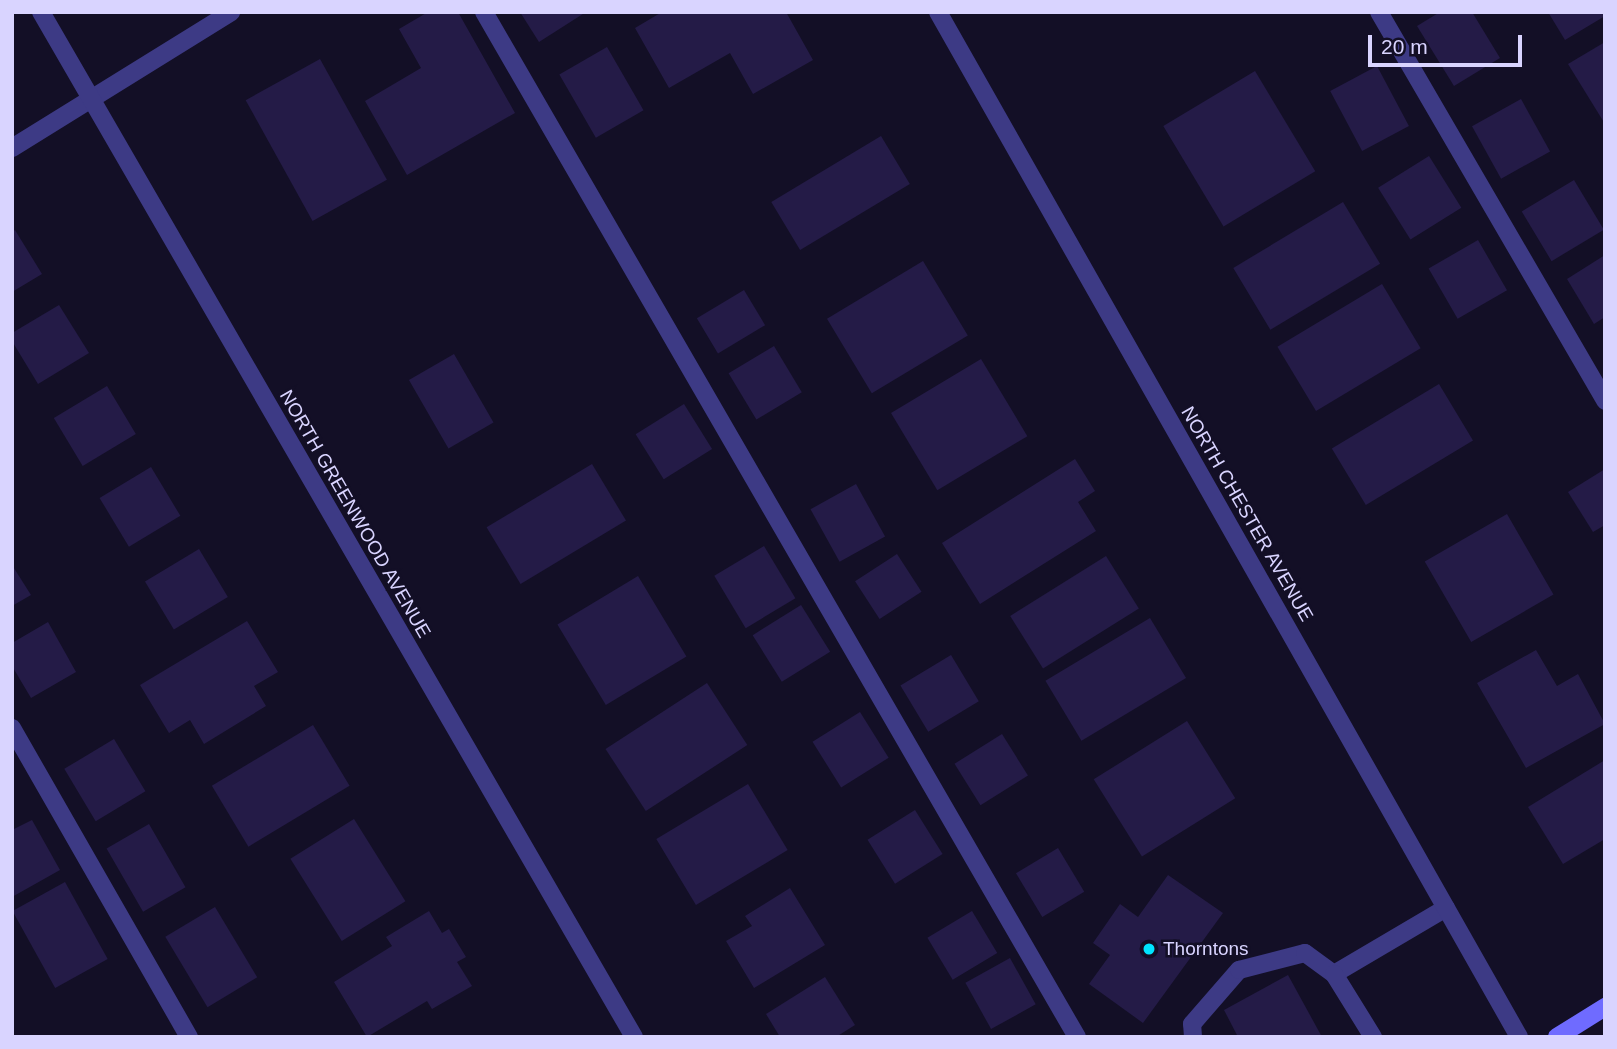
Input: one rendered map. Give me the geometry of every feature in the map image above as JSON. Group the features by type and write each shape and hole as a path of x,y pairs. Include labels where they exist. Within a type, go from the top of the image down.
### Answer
{"main road":[{"path":"1557,1037 1605,1007"}],"street":[{"name":"NORTH GREENWOOD AVENUE","path":"41,12 634,1037"},
{"path":"12,148 231,12"},
{"path":"484,12 1077,1037"},
{"name":"NORTH CHESTER AVENUE","path":"939,12 1519,1037"},
{"path":"1379,12 1605,401"},
{"path":"12,728 189,1037"},
{"path":"1334,974 1446,908"},
{"path":"1193,1037 1192,1024 1239,971 1305,953 1334,974 1373,1037"}],"building":[{"path":"428,12 458,12 515,113 407,175 365,101 421,68 399,29"},
{"path":"520,12 586,12 539,42"},
{"path":"662,12 786,12 813,60 753,94 730,53 669,88 635,28"},
{"path":"1440,12 1472,12 1500,58 1454,86 1417,26"},
{"path":"1548,12 1605,12 1605,16 1565,40"},
{"path":"1605,42 1605,124 1568,64"},
{"path":"607,47 644,110 596,138 559,74"},
{"path":"320,59 387,180 313,221 246,100"},
{"path":"1377,66 1409,126 1362,151 1330,91"},
{"path":"1255,71 1315,171 1224,226 1163,126"},
{"path":"1521,99 1550,151 1501,179 1472,126"},
{"path":"881,136 910,184 800,250 771,202"},
{"path":"1429,156 1461,208 1410,240 1378,188"},
{"path":"1574,180 1604,230 1552,261 1522,211"},
{"path":"1343,202 1380,264 1270,330 1233,268"},
{"path":"15,230 42,274 12,292 12,232"},
{"path":"1478,240 1507,290 1458,319 1429,268"},
{"path":"1605,255 1605,317 1594,324 1567,279"},
{"path":"923,261 968,336 872,393 827,319"},
{"path":"1382,284 1421,348 1316,411 1277,347"},
{"path":"744,290 765,325 718,353 697,318"},
{"path":"59,305 89,353 38,384 12,341 12,333"},
{"path":"774,346 802,392 756,420 729,373"},
{"path":"454,354 493,422 448,448 409,380"},
{"path":"981,359 1027,436 937,490 891,413"},
{"path":"1439,384 1473,441 1366,505 1332,448"},
{"path":"107,386 136,434 83,466 54,418"},
{"path":"684,404 712,449 664,479 636,434"},
{"path":"1075,459 1095,491 1078,502 1096,531 980,604 942,543"},
{"path":"592,464 626,521 521,584 487,527"},
{"path":"151,467 180,516 129,547 100,498"},
{"path":"1605,469 1605,525 1593,532 1568,492"},
{"path":"856,484 885,536 840,562 811,509"},
{"path":"1507,514 1554,595 1471,642 1425,562"},
{"path":"764,546 795,598 746,628 714,576"},
{"path":"199,549 228,597 174,629 145,581"},
{"path":"897,554 922,592 880,619 855,581"},
{"path":"1106,556 1139,609 1043,668 1010,616"},
{"path":"12,565 31,595 12,606"},
{"path":"638,576 686,657 606,705 557,624"},
{"path":"801,605 830,652 782,682 753,635"},
{"path":"1150,618 1186,678 1081,741 1045,681"},
{"path":"247,621 278,672 254,686 266,706 204,744 190,720 169,733 140,685"},
{"path":"48,622 76,672 31,698 12,666 12,643"},
{"path":"1536,650 1557,686 1578,674 1605,724 1526,768 1477,683"},
{"path":"951,655 979,701 928,732 900,685"},
{"path":"707,683 747,745 646,811 606,749"},
{"path":"860,712 889,758 841,787 813,742"},
{"path":"1187,721 1235,798 1142,856 1094,779"},
{"path":"313,725 350,786 248,847 212,786"},
{"path":"1002,734 1028,776 980,805 955,764"},
{"path":"114,739 145,791 96,821 64,769"},
{"path":"1605,760 1605,839 1563,864 1528,807"},
{"path":"748,784 788,850 696,905 656,839"},
{"path":"915,810 943,854 895,884 868,840"},
{"path":"354,819 405,901 342,941 290,859"},
{"path":"32,820 60,870 12,897 12,830"},
{"path":"149,824 186,887 143,912 107,848"},
{"path":"1058,848 1084,892 1042,917 1016,873"},
{"name":"Thorntons","path":"1168,875 1223,913 1143,1023 1089,984 1110,955 1093,943 1120,904 1138,917"},
{"path":"65,882 108,959 55,988 13,911"},
{"path":"790,888 825,945 754,988 726,941 752,926 745,916"},
{"path":"215,907 257,977 208,1007 165,937"},
{"path":"429,911 442,933 449,929 466,957 457,962 472,986 432,1009 427,1001 367,1037 334,982 392,946 386,937"},
{"path":"972,911 997,953 953,980 927,938"},
{"path":"1010,958 1036,1004 991,1029 965,983"},
{"name":"Thorntons","path":"1288,975 1322,1037 1238,1037 1224,1010"},
{"path":"825,977 855,1025 836,1037 780,1037 766,1014"}],"place":[{"name":"Thorntons","path":"1149,949"}]}
